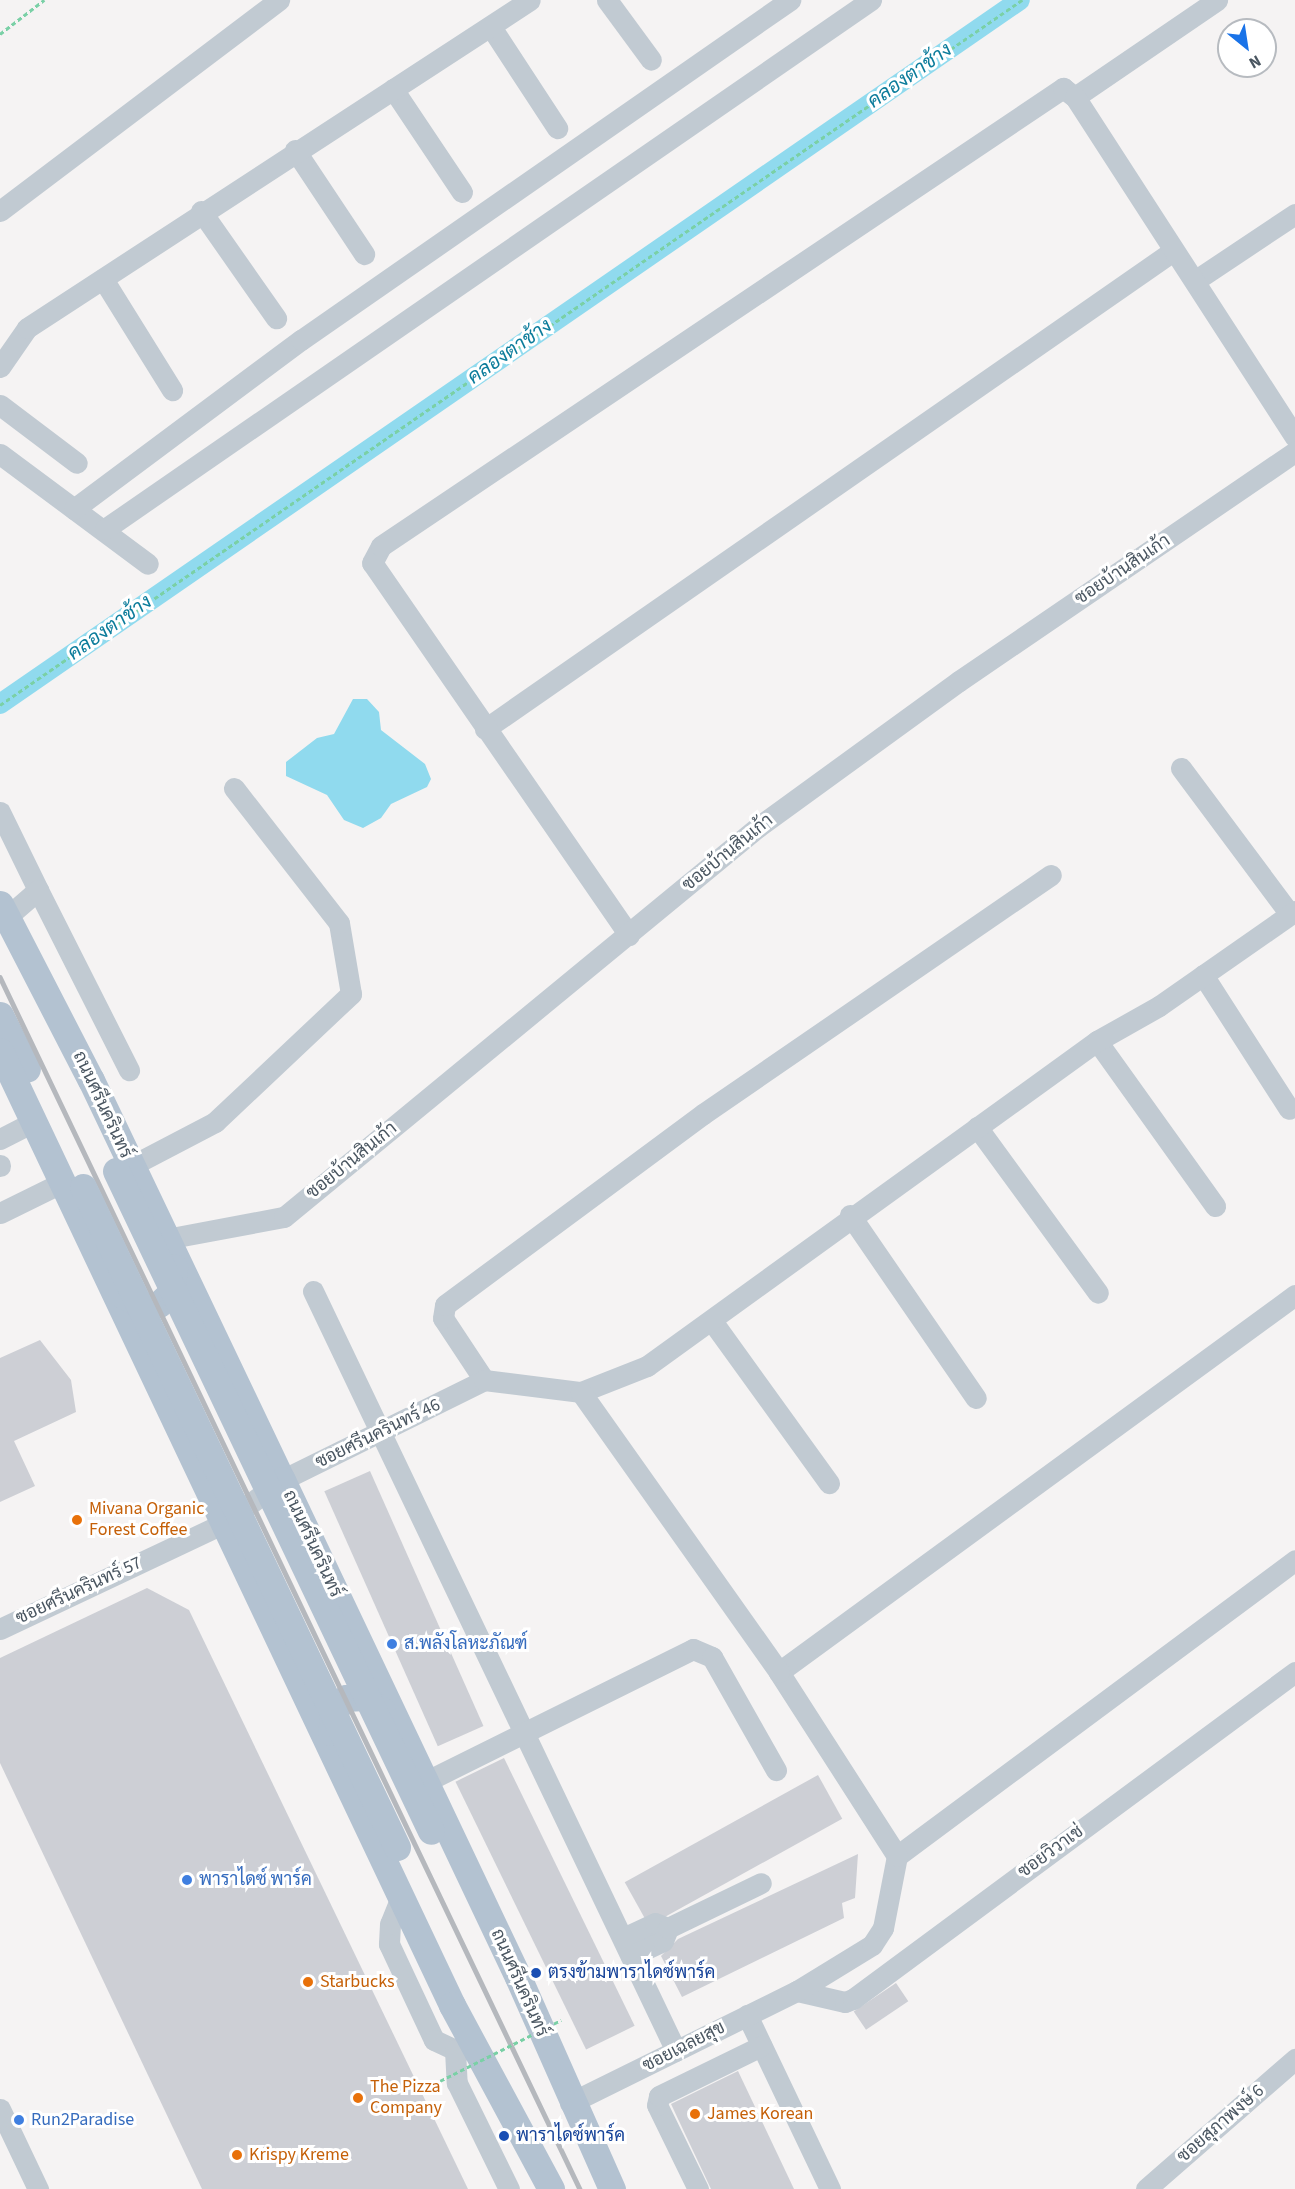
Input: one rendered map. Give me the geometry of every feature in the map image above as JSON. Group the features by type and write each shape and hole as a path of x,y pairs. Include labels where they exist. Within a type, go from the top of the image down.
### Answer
{"main road":[{"path":"2,913 430,1831 509,1995 567,2097"},
{"path":"0,1015 72,1185 111,1287 401,1897 465,2049 521,2128"},
{"path":"3,1068 72,1185 397,1847 488,2041 521,2128 551,2189"},
{"name":"ถนนศรีนครินทร์","path":"123,1169 170,1248 282,1480 534,2013 567,2097 612,2189"},
{"path":"111,1287 140,1306 154,1306 171,1293 170,1248"},
{"path":"331,1749 332,1716 346,1698 364,1697 396,1720"}],"street":[{"path":"0,211 279,0"},
{"path":"0,367 27,328 294,150 491,27 530,0"},
{"path":"607,0 651,60"},
{"path":"74,509 302,340 790,0"},
{"path":"105,529 871,0"},
{"path":"1075,97 1217,0"},
{"path":"491,27 557,128"},
{"path":"629,935 372,562 374,553 1063,88 1075,97 1173,250 1196,280 1295,437"},
{"path":"393,89 462,192"},
{"path":"294,150 364,254"},
{"path":"201,211 276,318"},
{"path":"1196,280 1295,214"},
{"path":"485,729 1173,250"},
{"path":"103,279 172,390"},
{"path":"0,405 77,463"},
{"name":"ซอยบ้านสินเก้า","path":"170,1248 284,1217 758,827 959,681 1295,452"},
{"path":"0,454 105,529 148,564"},
{"path":"1051,875 703,1114 445,1305 443,1318 479,1383 581,1392 647,1366 712,1321 850,1215 1097,1041 1160,1006 1292,913 1181,768"},
{"path":"123,1169 215,1122 351,994 339,922 234,788"},
{"path":"0,812 129,1070"},
{"path":"2,913 38,890"},
{"path":"1203,975 1289,1109"},
{"path":"1097,1041 1215,1206"},
{"path":"0,1139 33,1122"},
{"path":"977,1127 1098,1293"},
{"path":"0,1213 72,1185"},
{"path":"850,1215 976,1398"},
{"path":"313,1291 676,2051"},
{"path":"779,1672 1295,1295"},
{"path":"712,1321 830,1483"},
{"name":"ซอยศรีนครินทร์ 46","path":"224,1523 282,1480 479,1383"},
{"path":"581,1392 779,1672 897,1856 1295,1560"},
{"name":"ซอยศรีนครินทร์ 57","path":"0,1629 224,1523"},
{"path":"425,1782 526,1734 683,1654 700,1649 712,1657 776,1770"},
{"name":"ซอยวิวาเช่","path":"797,1991 845,2002 853,1999 1295,1672"},
{"name":"ซอยเฉลยสุข","path":"567,2097 676,2051 797,1991 872,1945 884,1928 897,1856"},
{"path":"627,1947 663,1941 668,1928 761,1883"},
{"path":"747,2015 830,2189"},
{"path":"698,2189 657,2105 659,2096 761,2046"},
{"path":"465,2049 457,2083 509,2189"},
{"name":"ซอยสุภาพงษ์ 6","path":"1146,2189 1295,2059"},
{"path":"0,2109 38,2189"}],"path":[{"path":"0,34 44,0"},
{"path":"0,705 1022,0"},
{"path":"420,2091 561,2020"}],"water":[{"path":"353,699 367,699 379,712 381,730 425,764 431,779 427,787 391,804 381,818 363,828 344,820 327,795 286,776 286,762 317,738 334,734"}],"building":[{"path":"40,1340 71,1380 76,1412 14,1441 35,1486 0,1502 0,1358"},
{"path":"370,1471 483,1726 438,1746 324,1491"},
{"name":"พาราไดซ์ พาร์ค","path":"147,1588 189,1610 468,2189 202,2189 0,1763 0,1658"},
{"path":"504,1758 635,2026 586,2050 455,1782"},
{"path":"818,1775 842,1819 649,1926 625,1882"},
{"path":"858,1854 855,1898 842,1903 844,1918 682,1997 661,1956 678,1939"},
{"path":"896,1983 908,2001 866,2030 854,2012"},
{"path":"738,2071 794,2189 711,2189 671,2104"}],"waterway":[{"name":"คลองตาช้าง","path":"0,704 1020,0"}],"railway":[{"path":"0,977 580,2189"}],"place":[{"name":"Mivana Organic Forest Coffee","path":"77,1520"},
{"name":"ส.พลังโลหะภัณฑ์","path":"392,1644"},
{"name":"พาราไดซ์ พาร์ค","path":"187,1880"},
{"name":"ตรงข้ามพาราไดซ์พาร์ค","path":"536,1973"},
{"name":"Starbucks","path":"308,1982"},
{"name":"The Pizza Company","path":"358,2098"},
{"name":"James Korean","path":"695,2114"},
{"name":"Run2Paradise","path":"19,2120"},
{"name":"พาราไดซ์พาร์ค","path":"504,2136"},
{"name":"Krispy Kreme","path":"237,2155"}]}
